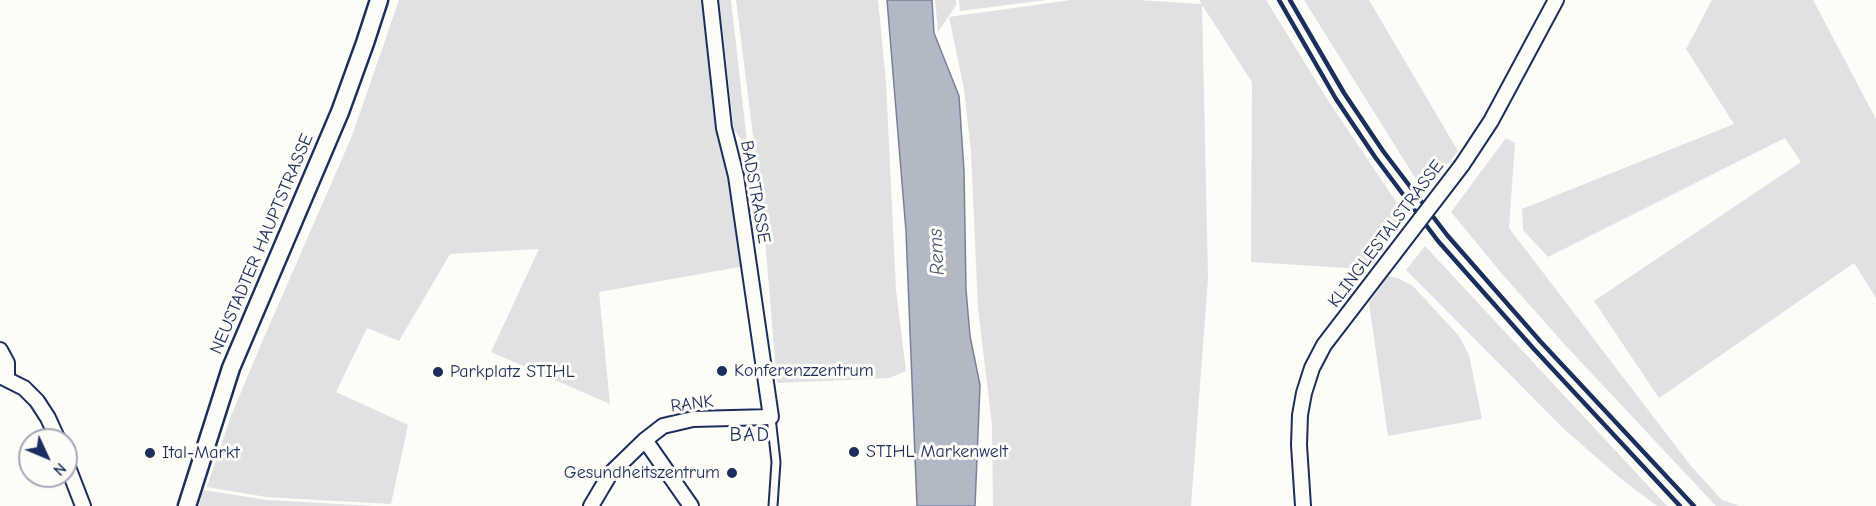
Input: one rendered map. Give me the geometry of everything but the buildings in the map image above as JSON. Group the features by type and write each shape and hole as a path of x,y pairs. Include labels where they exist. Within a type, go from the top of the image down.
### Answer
{"street":[{"name":"NEUSTADTER HAUPTSTRASSE","path":"187,506 231,368 340,112 379,0"},
{"name":"BADSTRASSE","path":"710,0 724,128 736,176 771,417"},
{"name":"KLINGLESTALSTRASSE","path":"1303,506 1299,444 1300,415 1312,368 1324,345 1462,165 1491,121 1556,0"},
{"path":"0,350 7,363 4,377 24,388 37,401 53,428"},
{"name":"RANK","path":"591,506 610,474 663,426 693,419 771,417"},
{"path":"645,440 691,506"},
{"path":"76,488 83,506"}],"lane":[{"path":"771,417 776,462 772,506"}],"shaded area":[{"path":"399,0 701,0 717,131 738,174 745,266 599,292 610,404 491,352 539,249 450,254 399,341 367,328 336,392 408,425 391,504 266,497 207,487 231,416 352,136"},
{"path":"719,0 731,0 748,151 734,129"},
{"path":"736,0 878,0 886,82 896,290 906,371 889,378 777,383 763,215"},
{"path":"935,0 956,0 956,5 938,32"},
{"path":"959,0 1046,0 960,11"},
{"path":"1071,0 1138,0 1201,4 1200,0 1266,0 1329,102 1405,215 1363,269 1251,262 1252,82 1202,5 1208,278 1191,506 993,506 992,425 978,308 971,152 964,89 949,17"},
{"path":"1304,0 1369,0 1458,151 1424,192"},
{"path":"1712,0 1813,0 1876,119 1876,298 1854,263 1659,398 1594,301 1801,162 1785,138 1548,257 1523,230 1522,209 1734,124 1686,49"},
{"path":"1506,138 1515,143 1509,228 1691,466 1722,500 1740,506 1716,506 1566,346 1451,212"},
{"path":"1425,246 1667,506 1657,506 1620,478 1564,429 1406,270"},
{"path":"1388,276 1398,278 1413,286 1459,336 1469,355 1482,419 1388,436 1369,303"},
{"path":"203,490 267,500 374,506 199,506"}],"water":[{"name":"Rems","path":"887,0 932,0 934,33 959,96 964,171 966,290 970,336 980,385 975,506 917,506 906,231"}],"railway":[{"path":"1279,0 1336,99 1375,157 1438,241 1533,348 1680,506"},
{"path":"1290,0 1344,93 1383,151 1447,235 1540,341 1694,506"}],"place":[{"name":"Konferenzzentrum","path":"722,371"},
{"name":"Parkplatz STIHL","path":"438,372"},
{"name":"STIHL Markenwelt","path":"854,452"},
{"name":"Ital-Markt","path":"150,453"},
{"name":"Gesundheitszentrum","path":"732,473"}],"district":[{"name":"BAD","path":"750,435"}]}
